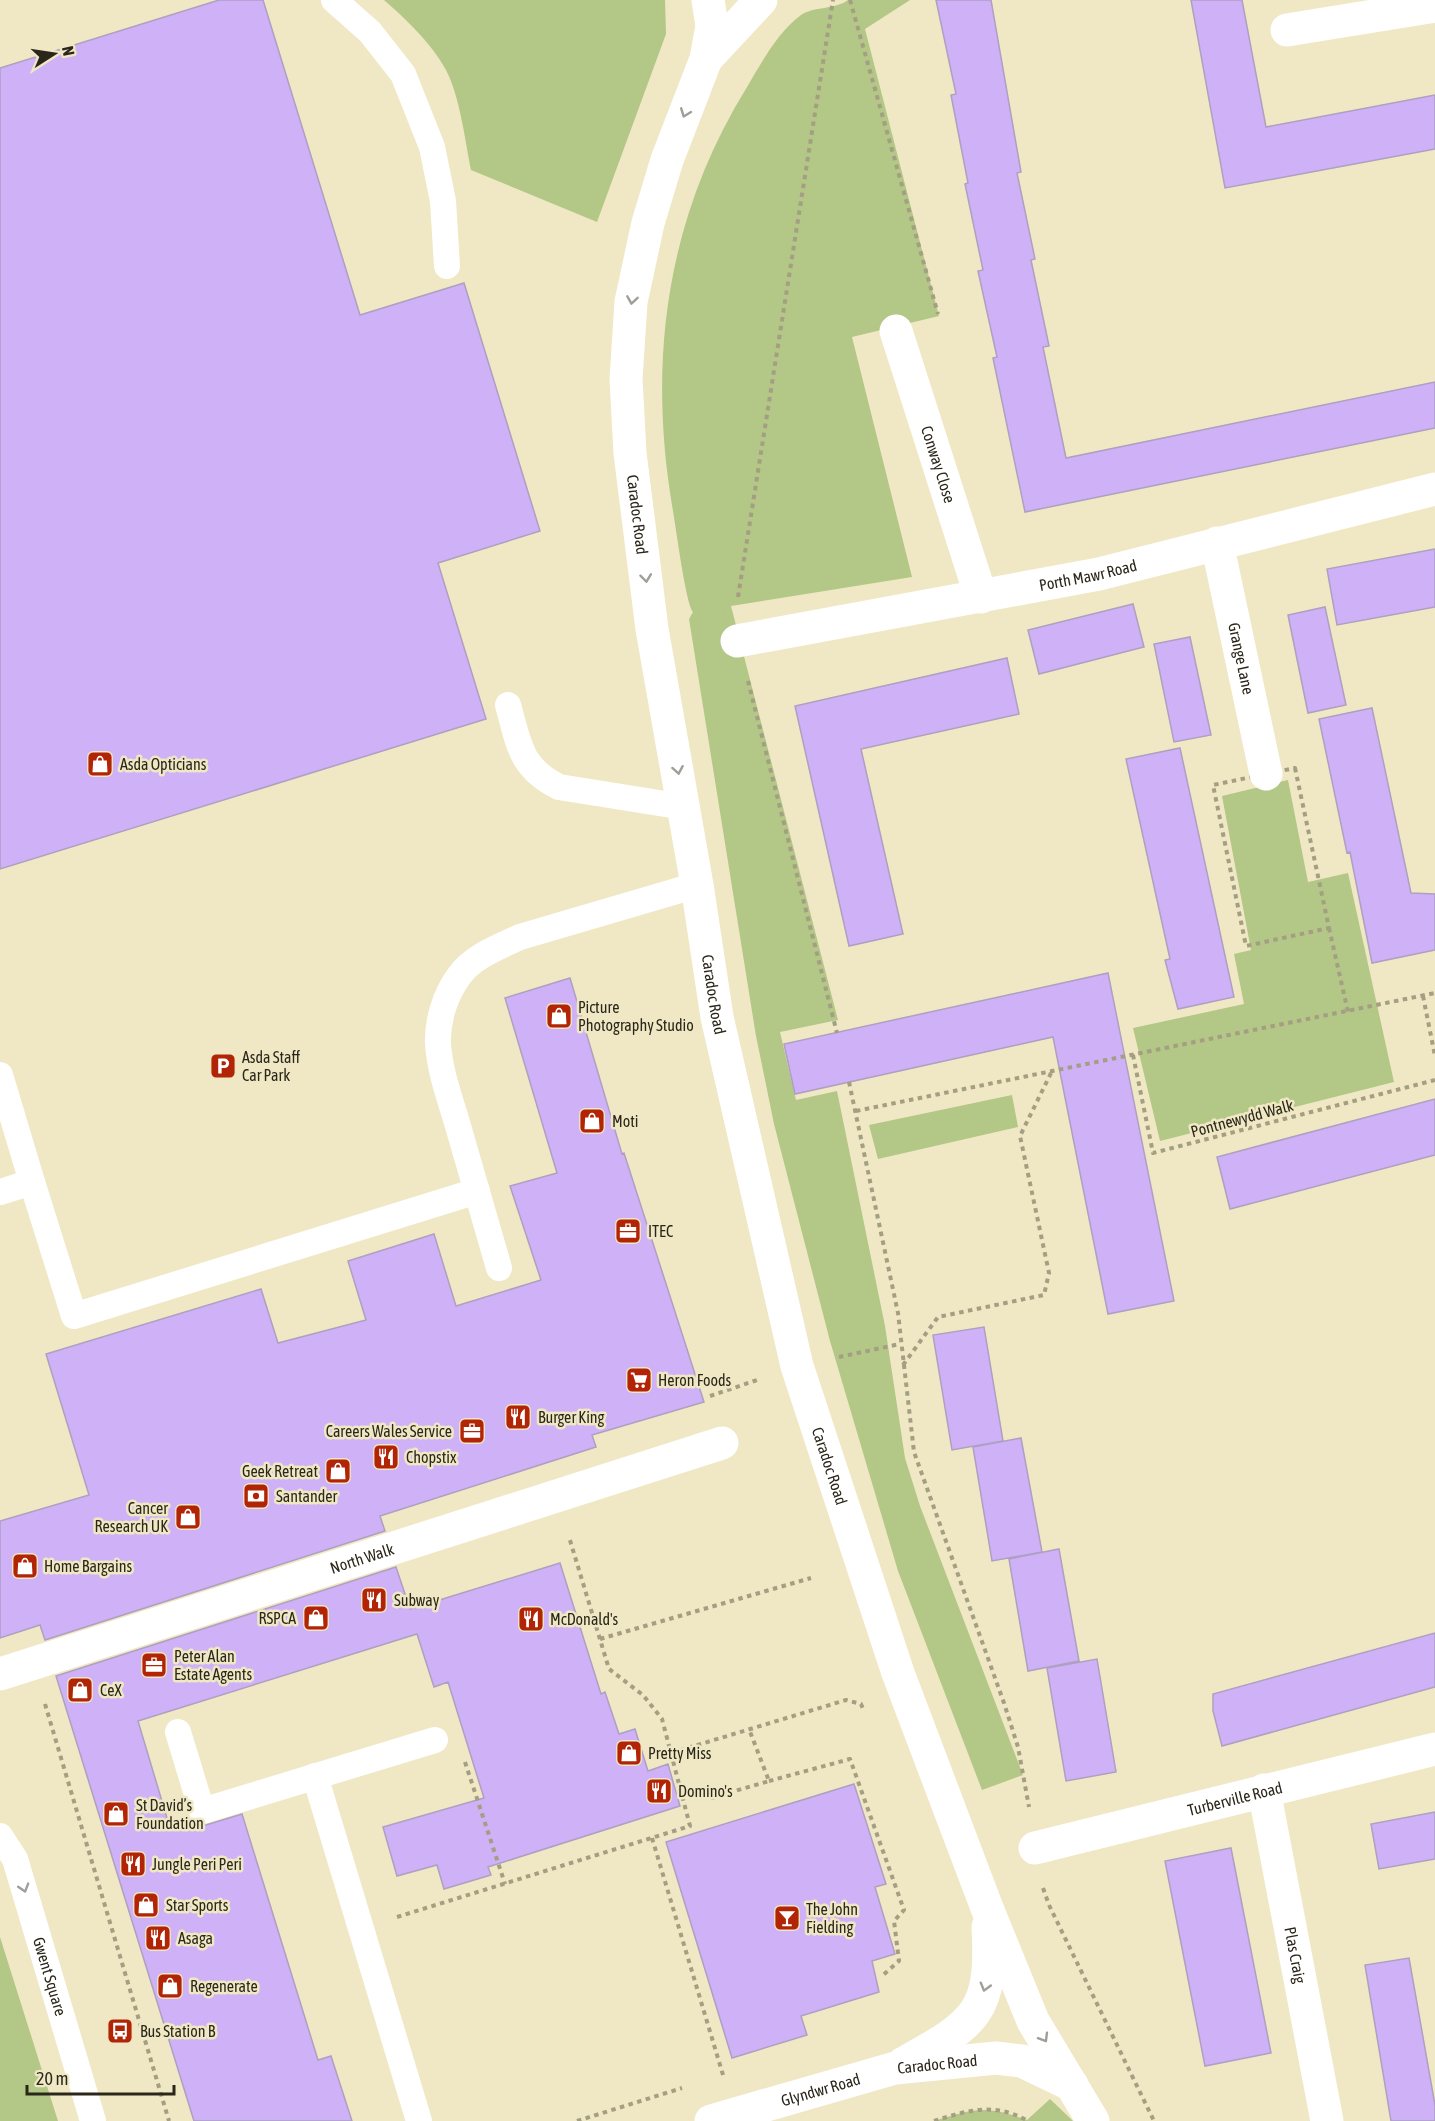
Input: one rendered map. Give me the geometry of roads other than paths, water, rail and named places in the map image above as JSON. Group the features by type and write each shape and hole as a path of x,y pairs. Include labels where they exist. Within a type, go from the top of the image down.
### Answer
{"street":[{"path":"706,59 712,26 708,0"},
{"path":"706,59 761,0"},
{"path":"1287,30 1435,6"},
{"name":"Caradoc Road","path":"706,59 667,160 648,222 631,302 626,379 630,453 652,629 698,885 717,1017 796,1366 898,1673 987,1908 1033,2021 1094,2121"},
{"name":"Conway Close","path":"896,331 981,597"},
{"name":"Porth Mawr Road","path":"737,641 981,597 1099,573 1435,489"},
{"name":"Grange Lane","path":"1217,543 1266,774"},
{"name":"North Walk","path":"0,1674 722,1443"},
{"name":"Turberville Road","path":"1035,1848 1435,1749"},
{"name":"Plas Craig","path":"1264,1790 1326,2121"},
{"name":"Caradoc Road","path":"895,2068 957,2033 975,2014 988,1978 987,1908"},
{"name":"Caradoc Road","path":"895,2068 996,2058 1022,2061 1072,2085"},
{"name":"Glyndwr Road","path":"727,2119 895,2068"}],"lane":[{"path":"334,0 370,32 403,74 432,147 443,201 447,266"},
{"path":"508,705 520,751 530,768 544,780 559,787 684,807"},
{"path":"500,1268 444,1079 438,1044 441,1013 460,975 476,959 520,937 698,885"},
{"path":"0,1075 74,1316 477,1191"},
{"path":"0,1192 32,1182"},
{"path":"178,1732 202,1811 435,1740"},
{"path":"315,1776 419,2121"},
{"name":"Gwent Square","path":"0,1836 15,1860 93,2121"}],"place":[{"name":"Asda Opticians","path":"100,764"},
{"name":"Picture Photography Studio","path":"559,1016"},
{"name":"Asda Staff Car Park","path":"223,1066"},
{"name":"Moti","path":"592,1121"},
{"name":"ITEC","path":"628,1231"},
{"name":"Heron Foods","path":"639,1380"},
{"name":"Burger King","path":"518,1417"},
{"name":"Careers Wales Service","path":"472,1431"},
{"name":"Chopstix","path":"386,1457"},
{"name":"Geek Retreat","path":"338,1471"},
{"name":"Santander","path":"256,1496"},
{"name":"Cancer Research UK","path":"188,1517"},
{"name":"Home Bargains","path":"25,1566"},
{"name":"Subway","path":"374,1600"},
{"name":"RSPCA","path":"316,1618"},
{"name":"McDonald's","path":"531,1619"},
{"name":"Peter Alan Estate Agents","path":"154,1665"},
{"name":"CeX","path":"80,1690"},
{"name":"Pretty Miss","path":"629,1753"},
{"name":"Domino's","path":"659,1791"},
{"name":"St David’s Foundation","path":"116,1814"},
{"name":"Jungle Peri Peri","path":"133,1864"},
{"name":"Star Sports","path":"146,1905"},
{"name":"The John Fielding","path":"787,1918"},
{"name":"Asaga","path":"158,1938"},
{"name":"Regenerate","path":"170,1986"},
{"name":"Bus Station B","path":"120,2031"}]}
